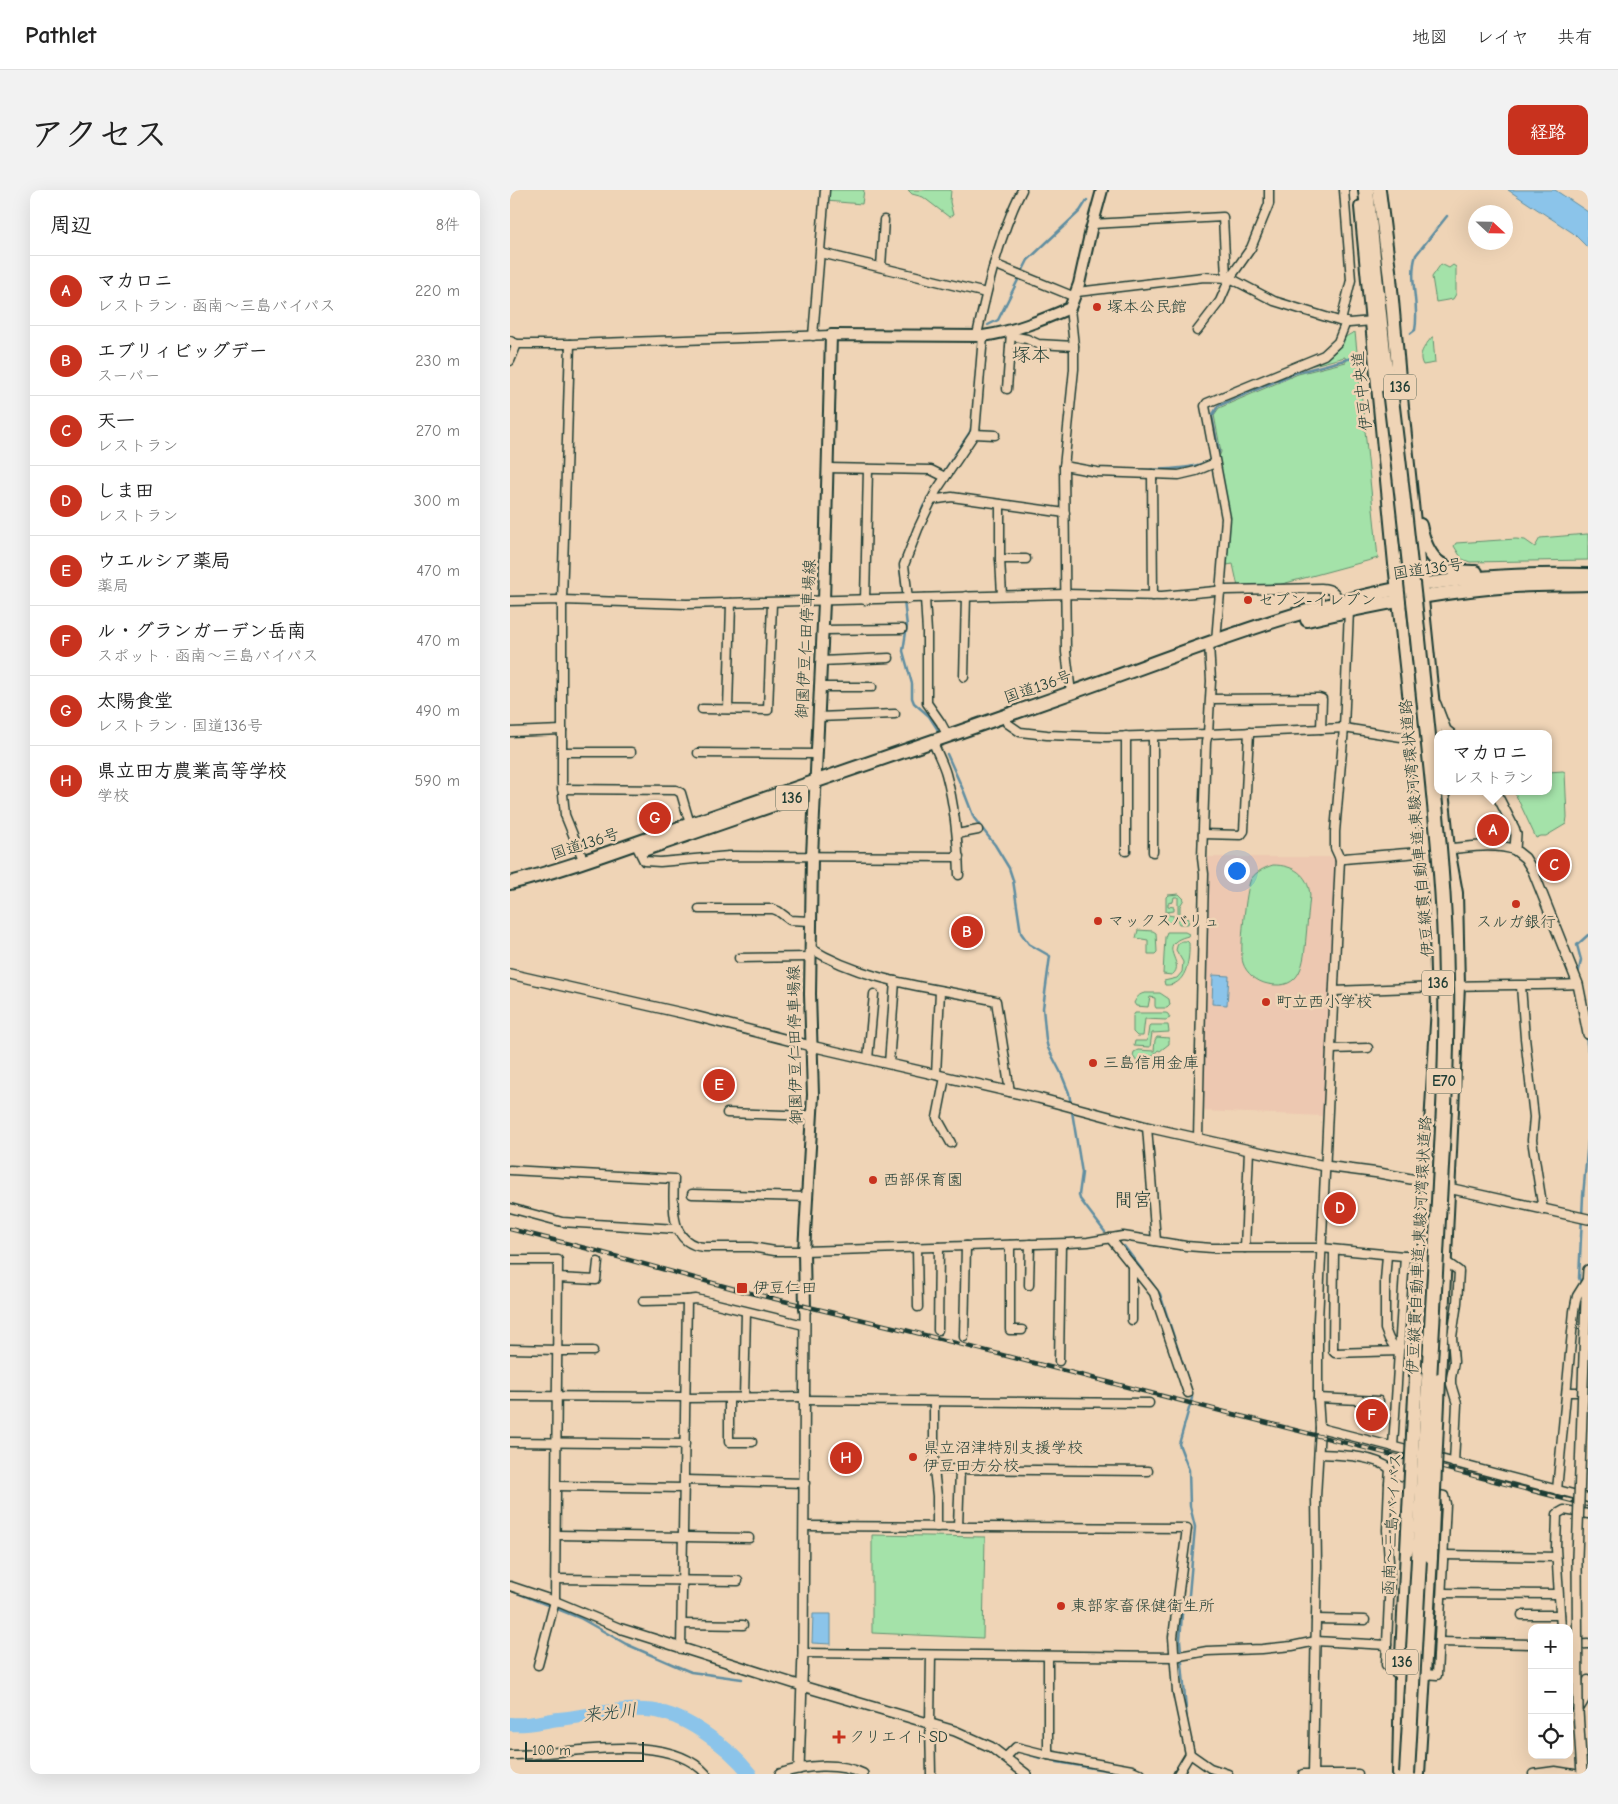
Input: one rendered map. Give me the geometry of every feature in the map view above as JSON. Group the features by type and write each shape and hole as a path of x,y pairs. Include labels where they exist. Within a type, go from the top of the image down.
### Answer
{"highway":[{"name":"伊豆中央道","path":"1360,190 1399,595"},
{"path":"1366,190 1384,361 1390,390"},
{"path":"1372,190 1390,361 1390,390"},
{"name":"136","path":"1379,190 1390,278 1436,730"},
{"path":"1385,190 1390,278"},
{"name":"伊豆縦貫自動車道;東駿河湾環状道路","path":"1390,390 1412,575 1438,841 1445,931 1446,984 1441,1152 1407,1774"},
{"path":"1405,437 1412,460 1417,506 1425,546 1433,558 1444,567 1460,572 1506,571 1524,575"},
{"name":"国道136号","path":"934,745 948,736 1006,719 1071,693 1211,645 1304,620 1345,606 1421,591 1524,575 1575,580 1588,584"},
{"name":"国道136号","path":"1421,591 1575,580 1588,575"},
{"name":"函南～三島バイパス","path":"1399,595 1414,739 1435,900 1438,987 1407,1550 1399,1774"},
{"name":"国道136号","path":"510,884 637,848 934,745 1211,645"},
{"name":"国道136号","path":"510,892 581,872 690,824 814,786"},
{"name":"136","path":"1418,1774 1458,986 1456,893 1448,849 1442,795"}],"main road":[{"path":"831,335 980,336 1011,333 1070,308 1076,294 1102,190"},
{"name":"御園伊豆仁田停車場線","path":"805,1310 804,1251 812,1116 810,922 814,786 824,602 831,335"}],"street":[{"path":"813,336 825,190"},
{"path":"908,599 904,565 931,500 974,434 980,336 986,294 994,264 1015,204 1022,190"},
{"path":"1198,331 1220,301 1228,277 1251,248 1269,204 1269,190"},
{"path":"1198,1138 1204,874 1202,834 1206,742 1210,700 1211,645 1219,591 1226,518 1214,463 1205,406 1324,355 1338,342 1351,280 1344,190"},
{"path":"1092,224 1223,217 1228,277"},
{"path":"881,267 884,220"},
{"path":"821,253 986,294"},
{"path":"994,264 1076,294 1204,277 1228,277 1274,301 1343,322 1372,321"},
{"path":"1070,308 1074,346 1064,466 1066,652 1071,693"},
{"path":"1007,389 1011,333 1038,344 1074,346"},
{"path":"510,361 513,342 570,344 831,335"},
{"path":"570,344 562,600 562,789 565,814 584,862"},
{"path":"974,434 995,435"},
{"path":"1064,466 1096,472 1179,475 1196,471 1214,463"},
{"path":"827,468 931,470 945,477"},
{"path":"865,600 868,469"},
{"path":"1152,474 1153,596"},
{"path":"931,500 952,498 1065,513"},
{"path":"1000,504 1002,595"},
{"path":"1000,559 1026,559"},
{"path":"510,601 562,600 687,604 824,602 1002,595 1153,596 1219,591 1331,589 1336,592 1345,606 1344,728 1335,832 1335,848 1340,859 1318,1320 1320,1428 1316,1497 1314,1774"},
{"path":"964,677 966,596"},
{"path":"925,598 927,638 926,703 948,736"},
{"path":"728,709 731,603"},
{"path":"702,708 768,710 772,603"},
{"path":"822,630 902,629"},
{"path":"821,661 890,658"},
{"path":"819,687 872,687"},
{"path":"1432,692 1446,730"},
{"path":"1210,700 1320,698 1322,699 1321,729"},
{"path":"818,717 895,714"},
{"path":"1006,719 1020,732 1029,734 1126,736 1344,728 1414,739"},
{"path":"510,732 562,730"},
{"path":"1202,834 1241,835 1244,831 1249,732"},
{"path":"1152,852 1153,735"},
{"path":"1126,736 1126,851"},
{"path":"934,745 946,776 957,834 959,875"},
{"path":"562,752 632,752"},
{"path":"698,753 816,754"},
{"path":"562,789 679,790 690,824"},
{"path":"1497,795 1516,834 1515,850"},
{"path":"957,834 978,830"},
{"path":"1340,859 1448,849 1500,847 1515,850 1525,858 1533,871 1578,984 1585,995 1588,1034"},
{"path":"637,848 644,861 660,862 729,856 959,857"},
{"path":"699,909 773,909 790,920 810,922"},
{"path":"739,958 810,952 874,976 996,1001 1010,1092"},
{"path":"510,974 695,1016 1147,1127 1326,1166 1428,1181 1449,1188 1588,1219"},
{"path":"889,1064 895,981"},
{"path":"1458,986 1578,984"},
{"path":"1521,986 1534,1117 1532,1140 1543,1210"},
{"path":"1334,990 1438,987"},
{"path":"940,991 940,1076 937,1118 951,1143"},
{"path":"868,1059 874,994"},
{"path":"1331,1050 1368,1048"},
{"path":"727,1112 812,1116"},
{"path":"1147,1127 1156,1241"},
{"path":"1245,1248 1249,1150"},
{"path":"510,1170 674,1179 673,1206 677,1229 686,1241 698,1247 751,1247 775,1251 804,1251 1061,1244 1123,1236 1212,1248 1321,1248 1424,1258"},
{"path":"692,1194 808,1197"},
{"path":"510,1208 562,1222 677,1229"},
{"path":"1110,1238 1154,1293 1188,1393"},
{"path":"1029,1285 1030,1244"},
{"path":"1059,1361 1061,1244"},
{"path":"1010,1245 1010,1330 1022,1330"},
{"path":"964,1336 966,1246"},
{"path":"916,1247 918,1307"},
{"path":"938,1330 939,1247"},
{"path":"1334,1250 1333,1351 1335,1353 1400,1349"},
{"path":"1388,1254 1385,1281 1385,1330 1388,1339 1400,1349"},
{"path":"1394,1447 1405,1256"},
{"path":"510,1260 558,1260 555,1602 538,1665"},
{"path":"1444,1261 1460,1271 1452,1337 1454,1362 1451,1384 1457,1404 1454,1463"},
{"path":"558,1278 596,1280 598,1262"},
{"path":"1132,1266 1132,1320"},
{"path":"1582,1774 1578,1711 1577,1557 1588,1270"},
{"path":"1557,1490 1574,1311 1577,1296 1588,1280"},
{"path":"643,1301 696,1299 804,1325"},
{"path":"681,1649 687,1300"},
{"path":"799,1769 803,1653 805,1310"},
{"path":"744,1398 746,1312"},
{"path":"510,1349 593,1351"},
{"path":"1567,1392 1588,1392"},
{"path":"510,1396 1149,1404"},
{"path":"729,1398 729,1442 752,1442"},
{"path":"1318,1398 1379,1401"},
{"path":"934,1402 934,1469 937,1496 937,1527"},
{"path":"1320,1428 1588,1498"},
{"path":"510,1442 685,1444"},
{"path":"1319,1454 1359,1457 1390,1468 1387,1530 1390,1578 1386,1665 1401,1677"},
{"path":"934,1469 1148,1470"},
{"path":"958,1527 960,1469"},
{"path":"557,1486 805,1483"},
{"path":"1389,1483 1444,1496 1446,1504 1437,1675 1424,1674"},
{"path":"1561,1624 1556,1557 1557,1514 1564,1510 1588,1514"},
{"path":"804,1526 1187,1528 1174,1629 1174,1657 1177,1692 1190,1754 1178,1774"},
{"path":"556,1535 749,1538"},
{"path":"1444,1555 1556,1557"},
{"path":"556,1578 738,1581"},
{"path":"510,1586 622,1629 681,1649 930,1723 972,1738 1006,1757 1026,1774"},
{"path":"1442,1593 1558,1594"},
{"path":"1522,1616 1560,1616"},
{"path":"1316,1619 1365,1620"},
{"path":"682,1624 743,1625"},
{"path":"803,1653 1174,1657 1208,1651 1277,1648 1316,1641 1387,1645"},
{"path":"1439,1642 1528,1644"},
{"path":"1573,1645 1588,1644"},
{"path":"931,1655 931,1774"},
{"path":"1048,1656 1048,1755"},
{"path":"1578,1711 1584,1699 1588,1680"},
{"path":"1573,1703 1578,1711"},
{"path":"510,1755 622,1747 650,1748 691,1762 699,1766 706,1774"},
{"path":"1006,1757 1016,1747 1048,1755 1132,1770 1140,1774"},
{"path":"1190,1754 1218,1773 1228,1774"},
{"path":"781,1773 816,1767 837,1767 863,1774"},
{"path":"1533,1774 1555,1771 1574,1774"},
{"path":"1303,1774 1358,1774"}],"shaded area":[{"name":"町立西小学校","path":"1207,857 1335,857 1338,859 1324,1116 1201,1111 1209,867"}],"green space":[{"path":"827,190 864,190 862,204 826,201"},
{"path":"908,190 951,190 950,202 953,215 949,217 923,197 912,194"},
{"path":"1441,264 1449,268 1453,265 1456,267 1456,294 1453,299 1436,302 1432,277"},
{"path":"1355,332 1378,558 1271,587 1238,587 1233,564 1227,565 1230,516 1219,457 1221,452 1214,415 1219,408 1298,374 1346,362 1345,357 1302,368 1330,356 1338,349 1346,337"},
{"path":"1432,337 1435,363 1423,365 1421,354"},
{"path":"1588,534 1588,560 1470,562 1462,559 1454,546 1456,543 1516,539 1525,540 1535,547 1540,538"},
{"path":"1552,772 1565,772 1566,824 1546,836 1536,838 1516,795 1552,795"},
{"path":"1273,865 1293,869 1303,876 1310,895 1302,965 1294,979 1279,985 1264,983 1252,976 1244,967 1242,957 1247,895 1251,879 1261,870"},
{"path":"1179,894 1184,899 1180,906 1180,913 1189,919 1188,924 1179,924 1178,922 1178,897 1174,897 1173,902 1168,903 1168,906 1174,907 1174,911 1167,912 1168,915 1174,916 1174,921 1172,923 1166,922 1166,897"},
{"path":"1138,930 1156,933 1157,952 1155,954 1148,954 1148,940 1136,938"},
{"path":"1167,932 1185,932 1189,934 1173,944 1172,949 1176,970 1172,975 1163,974 1165,937"},
{"path":"1182,941 1189,943 1189,957 1185,971 1178,982 1165,985 1164,981 1177,978 1182,972 1183,962 1176,950 1178,943"},
{"path":"1145,993 1160,993 1169,999 1170,1005 1167,1008 1156,1008 1155,998 1150,997 1148,1007 1136,1006 1134,1003 1137,997"},
{"path":"1135,1013 1166,1013 1170,1018 1166,1020 1145,1019 1143,1036 1137,1036 1133,1032 1133,1016"},
{"path":"1151,1025 1168,1025 1169,1032 1152,1033 1150,1047 1134,1046 1135,1041 1147,1041"},
{"path":"1157,1037 1169,1038 1169,1044 1160,1051 1158,1050 1145,1064 1137,1062 1133,1056 1134,1052 1138,1050 1154,1051"},
{"path":"872,1535 985,1537 983,1638 872,1633"}],"water":[{"path":"1508,190 1555,190 1588,212 1588,248 1573,233"},
{"path":"1213,975 1229,976 1227,1005 1212,1004"},
{"path":"813,1614 831,1614 831,1644 812,1643"}],"waterway":[{"path":"988,325 998,320 1028,260 1080,211 1087,200"},
{"path":"1411,333 1415,330 1416,321 1413,283 1416,255 1447,216"},
{"path":"1096,468 1143,470 1182,468 1212,460 1219,452 1212,416 1218,406 1295,373 1352,358"},
{"path":"938,730 929,716 914,703 912,698 912,684 903,651 907,626 900,567 923,507 970,432 972,425"},
{"path":"947,754 974,818 995,845 1009,868 1013,880 1021,933 1029,944 1050,956 1043,1008 1046,1040 1069,1093 1082,1173 1080,1199 1105,1232"},
{"path":"1578,975 1581,960 1577,945 1588,935"},
{"path":"1586,1035 1588,1051"},
{"path":"1582,1285 1579,1278 1588,1141"},
{"path":"1124,1246 1160,1294 1192,1393 1179,1444 1189,1470 1190,1506 1195,1527 1189,1595 1182,1614 1180,1640 1187,1721"},
{"path":"510,1590 580,1618 626,1644 691,1672 742,1679"},
{"name":"来光川","path":"510,1724 528,1724 624,1710 660,1712 704,1732 730,1753 750,1774"},
{"path":"1024,1753 1040,1758"},
{"path":"1057,1762 1129,1774"}],"railway":[{"path":"510,1229 742,1291 901,1329 1588,1505"}],"place":[{"name":"塚本公民館","path":"1097,307"},
{"name":"セブン-イレブン","path":"1248,600"},
{"name":"太陽食堂","path":"655,818"},
{"name":"マカロニ","path":"1493,830"},
{"name":"天一","path":"1554,865"},
{"name":"スルガ銀行","path":"1516,904"},
{"name":"マックスバリュ","path":"1098,921"},
{"name":"エブリィビッグデー","path":"967,932"},
{"name":"町立西小学校","path":"1266,1002"},
{"name":"三島信用金庫","path":"1093,1063"},
{"name":"ウエルシア薬局","path":"719,1085"},
{"name":"西部保育園","path":"873,1180"},
{"name":"しま田","path":"1340,1208"},
{"name":"伊豆仁田","path":"742,1288"},
{"name":"ル・グランガーデン岳南","path":"1372,1415"},
{"name":"県立沼津特別支援学校 伊豆田方分校","path":"913,1457"},
{"name":"県立田方農業高等学校","path":"846,1458"},
{"name":"東部家畜保健衛生所","path":"1061,1606"},
{"name":"クリエイトSD","path":"839,1737"}],"district":[{"name":"塚本","path":"1031,355"},
{"name":"間宮","path":"1133,1200"}]}
